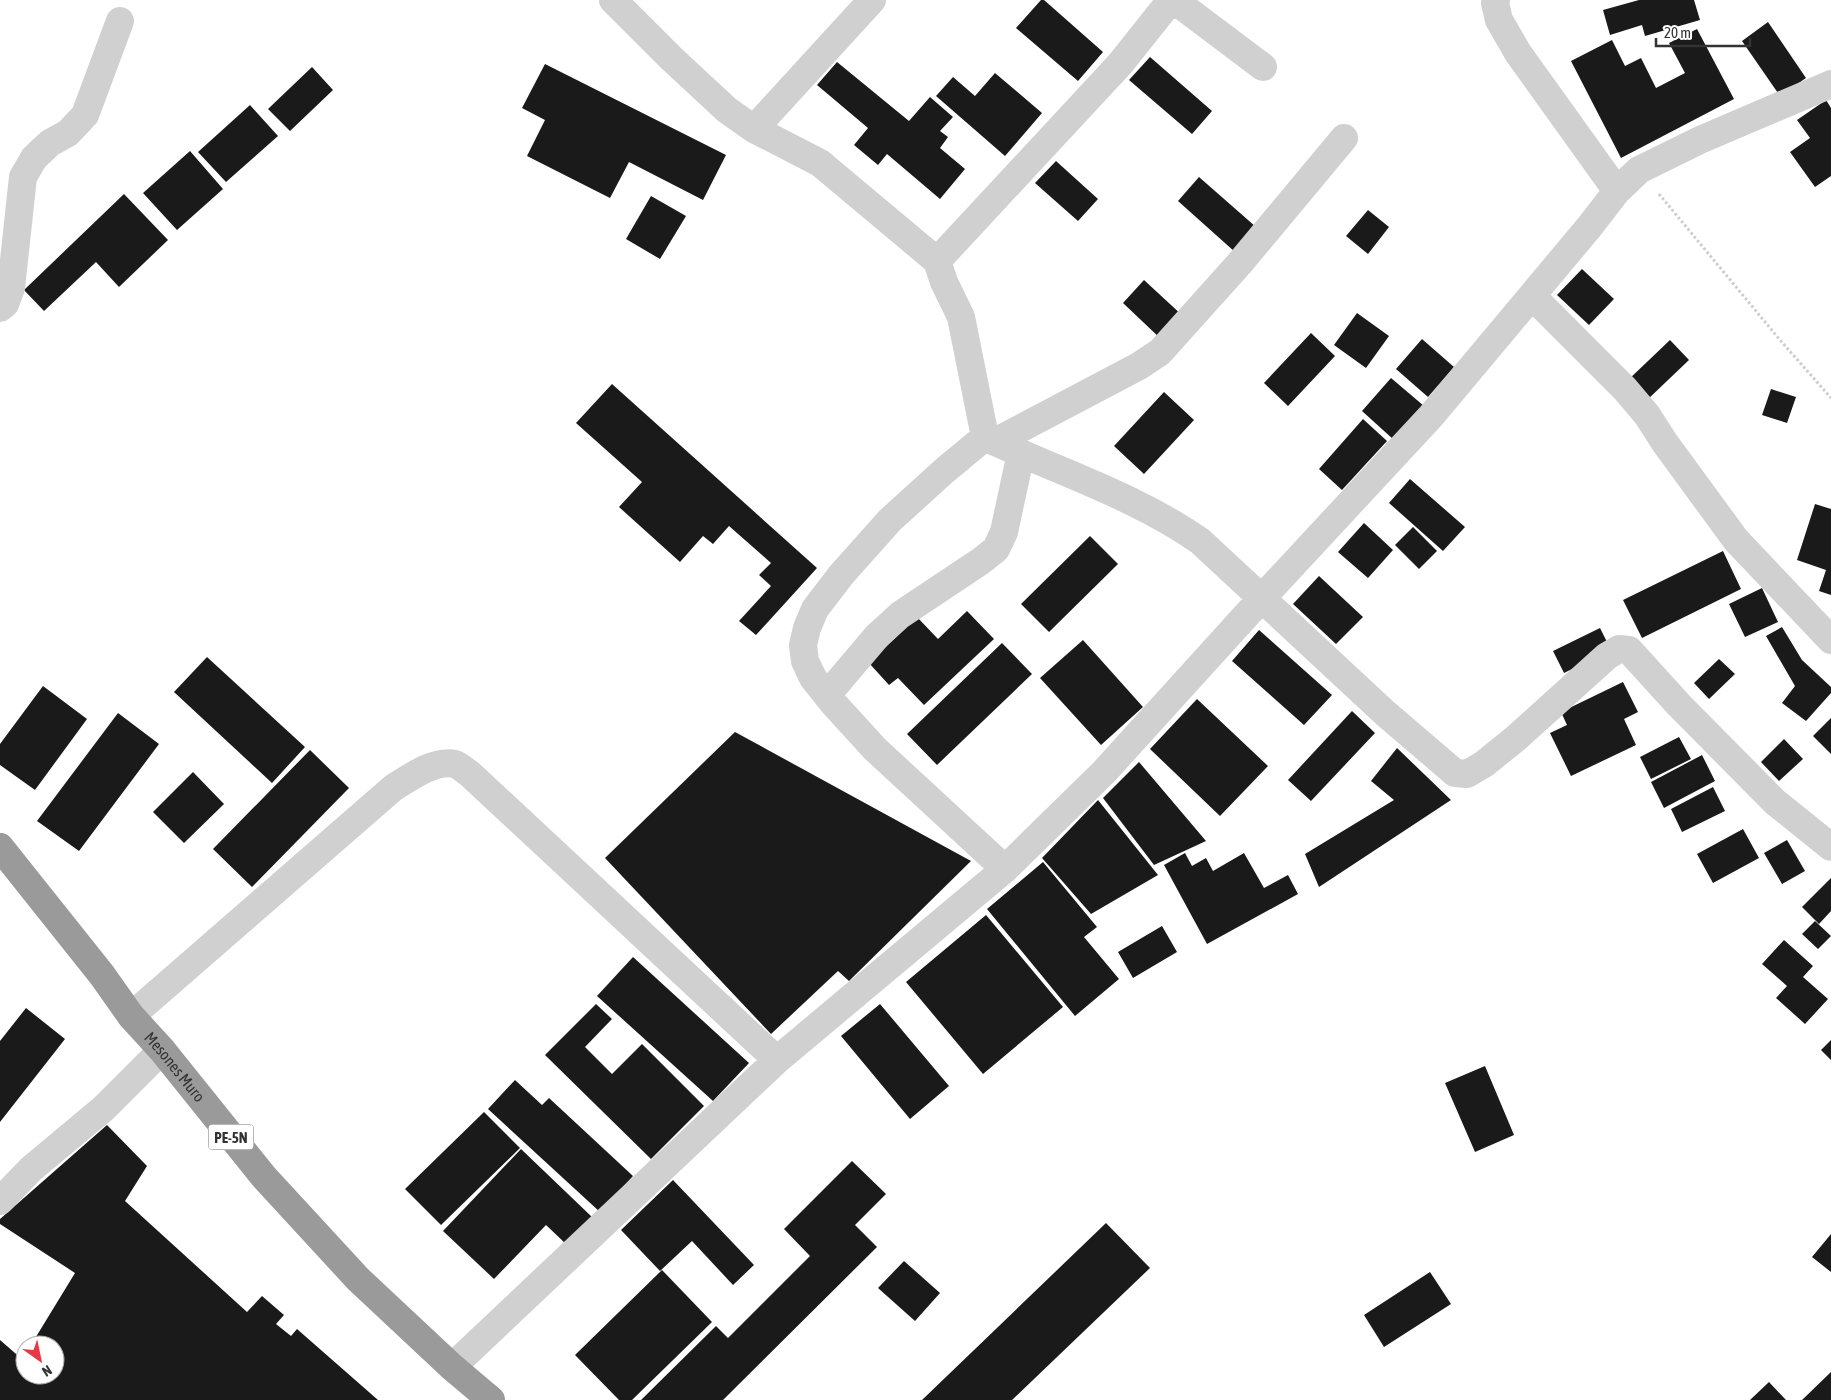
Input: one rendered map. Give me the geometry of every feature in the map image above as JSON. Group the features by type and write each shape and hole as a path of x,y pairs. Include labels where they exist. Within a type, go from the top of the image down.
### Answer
{"highway":[{"name":"Mesones Muro","path":"3,857 102,974 131,1016 162,1050 271,1185 358,1279 452,1367 492,1400"}],"street":[{"path":"613,0 727,110 754,129 820,163 937,261 944,282 961,317 990,439"},
{"path":"754,129 872,0"},
{"path":"937,261 1120,64 1173,0 1263,67"},
{"path":"1496,0 1499,20 1518,53 1617,191"},
{"path":"0,308 5,304 11,288 23,177 34,158 50,143 68,133 85,115 120,22"},
{"path":"452,1367 777,1060 1005,869 1104,772 1431,416 1617,191 1639,170 1700,140 1831,84"},
{"path":"1005,869 874,749 826,695 813,678 805,662 803,645 807,628 816,609 841,575 890,520 944,471 990,439 1139,366 1160,352 1239,264 1344,138"},
{"path":"1532,296 1625,389 1647,415 1665,443 1736,540 1831,640"},
{"path":"990,439 1122,497 1185,530 1200,541 1385,713 1455,773 1467,774 1484,764 1515,739 1607,656 1619,649 1630,650 1680,705 1775,802 1831,847"},
{"path":"826,695 877,636 900,615 996,549 1004,532 1021,453"},
{"path":"131,1016 393,788 417,772 436,765 454,764 472,775 777,1060"},
{"path":"0,1201 31,1169 104,1108 162,1050"}],"path":[{"path":"1639,170 1780,340 1831,398"}],"building":[{"path":"1041,0 1044,0 1103,52 1078,81 1016,28"},
{"path":"1639,0 1694,0 1700,20 1645,36 1642,25 1610,35 1603,10"},
{"path":"1768,22 1806,78 1780,96 1742,41"},
{"path":"1697,29 1734,99 1621,158 1571,61 1612,40 1625,66 1641,58 1656,88 1685,73 1669,43"},
{"path":"1150,57 1212,111 1192,134 1129,80"},
{"path":"837,62 909,121 930,97 953,117 940,131 948,137 940,148 965,169 940,199 887,154 878,165 854,145 868,128 817,85"},
{"path":"545,64 726,155 703,200 629,162 610,198 527,156 545,120 522,108"},
{"path":"312,67 333,90 290,131 268,109"},
{"path":"995,73 1042,113 1005,156 936,96 953,77 975,96"},
{"path":"1826,100 1831,108 1831,176 1815,187 1790,152 1810,138 1797,120"},
{"path":"250,105 278,136 226,182 198,152"},
{"path":"190,151 223,189 177,230 143,193"},
{"path":"1056,161 1098,199 1078,221 1035,183"},
{"path":"1199,177 1256,227 1235,252 1178,201"},
{"path":"124,194 168,240 119,287 96,262 44,311 24,290"},
{"path":"651,196 686,216 660,259 626,239"},
{"path":"1368,210 1389,227 1368,254 1346,236"},
{"path":"1582,269 1614,299 1589,325 1557,295"},
{"path":"1144,280 1184,317 1162,340 1123,303"},
{"path":"1357,313 1389,336 1366,368 1334,345"},
{"path":"1311,333 1335,356 1288,406 1264,383"},
{"path":"1422,339 1454,367 1428,397 1396,369"},
{"path":"1670,340 1689,360 1646,401 1627,381"},
{"path":"1391,378 1424,406 1394,440 1362,411"},
{"path":"612,384 817,568 756,635 739,621 771,586 759,575 771,563 729,526 713,544 703,536 680,562 619,507 642,482 576,423"},
{"path":"1771,389 1796,397 1787,423 1762,415"},
{"path":"1164,392 1194,420 1144,474 1114,446"},
{"path":"1363,419 1387,441 1342,490 1319,469"},
{"path":"1410,479 1465,527 1443,551 1389,503"},
{"path":"1815,504 1831,509 1831,595 1819,591 1826,570 1797,560"},
{"path":"1364,523 1393,550 1368,578 1338,552"},
{"path":"1413,527 1437,551 1419,569 1395,545"},
{"path":"1090,536 1118,564 1049,632 1021,604"},
{"path":"1723,551 1741,589 1642,638 1623,600"},
{"path":"1319,576 1363,617 1336,644 1293,604"},
{"path":"1762,588 1778,622 1745,637 1729,604"},
{"path":"967,611 994,639 924,705 898,678 889,685 869,663 917,617 938,639"},
{"path":"1782,627 1802,660 1831,687 1831,693 1806,721 1782,703 1795,686 1766,636"},
{"path":"1600,628 1611,650 1564,673 1553,651"},
{"path":"1259,630 1332,695 1304,725 1232,661"},
{"path":"1083,640 1143,707 1101,745 1040,678"},
{"path":"1002,643 1032,674 937,765 907,734"},
{"path":"207,657 305,747 272,783 174,692"},
{"path":"1719,659 1735,674 1709,699 1694,683"},
{"path":"1623,682 1638,712 1624,719 1636,745 1571,776 1550,733 1567,725 1561,712"},
{"path":"43,686 87,719 35,790 0,765 0,744"},
{"path":"1197,699 1268,766 1220,816 1150,749"},
{"path":"1352,711 1375,733 1311,801 1288,780"},
{"path":"118,713 159,744 79,851 37,821"},
{"path":"1831,718 1831,754 1813,736"},
{"path":"735,732 971,861 849,981 838,971 771,1034 605,858"},
{"path":"1679,737 1691,759 1651,779 1640,757"},
{"path":"1784,739 1803,759 1779,781 1761,762"},
{"path":"1397,748 1451,800 1319,887 1305,854 1394,800 1371,781"},
{"path":"310,750 349,788 252,887 213,849"},
{"path":"1702,755 1715,781 1664,808 1651,782"},
{"path":"1139,762 1206,841 1154,865 1103,798"},
{"path":"193,772 224,804 184,843 153,812"},
{"path":"1713,787 1725,811 1682,832 1671,809"},
{"path":"1098,800 1158,875 1091,914 1042,858"},
{"path":"1743,829 1759,858 1713,883 1697,854"},
{"path":"1787,840 1805,871 1782,884 1764,853"},
{"path":"1185,853 1192,866 1206,858 1213,871 1244,853 1264,888 1288,875 1298,894 1207,944 1164,865"},
{"path":"1043,862 1097,927 1084,937 1119,979 1075,1016 987,909"},
{"path":"1831,878 1831,911 1819,924 1802,907"},
{"path":"986,915 1063,1007 983,1074 906,982"},
{"path":"1815,921 1831,936 1818,949 1802,934"},
{"path":"1162,926 1177,952 1133,978 1118,952"},
{"path":"1784,940 1813,966 1803,977 1828,999 1805,1024 1776,998 1787,986 1762,964"},
{"path":"633,957 749,1063 713,1101 597,996"},
{"path":"596,1004 612,1019 585,1047 612,1074 642,1044 704,1106 651,1159 545,1055"},
{"path":"880,1004 949,1086 910,1119 841,1036"},
{"path":"26,1008 65,1039 0,1122 0,1041"},
{"path":"1831,1040 1831,1060 1821,1050"},
{"path":"1485,1066 1514,1135 1475,1152 1445,1083"},
{"path":"515,1080 542,1105 549,1098 633,1176 600,1212 488,1109"},
{"path":"484,1112 520,1148 441,1225 405,1189"},
{"path":"107,1125 147,1166 125,1201 247,1312 262,1296 284,1315 276,1324 291,1336 297,1329 378,1400 0,1400 0,1340 15,1353 15,1385 65,1385 65,1335 37,1335 75,1273 0,1224 0,1219"},
{"path":"521,1149 592,1217 566,1244 546,1225 494,1279 443,1231"},
{"path":"852,1161 886,1194 855,1225 877,1247 723,1400 641,1400 716,1326 728,1338 810,1256 784,1229"},
{"path":"673,1180 754,1265 733,1285 692,1241 660,1271 621,1230"},
{"path":"1106,1223 1150,1268 1012,1400 922,1400"},
{"path":"1831,1234 1831,1272 1812,1257"},
{"path":"904,1261 940,1293 915,1321 878,1288"},
{"path":"662,1270 712,1322 632,1400 619,1400 575,1355"},
{"path":"1430,1272 1451,1304 1384,1347 1364,1315"},
{"path":"1831,1372 1831,1400 1802,1400"},
{"path":"1769,1382 1786,1400 1750,1400"}]}
